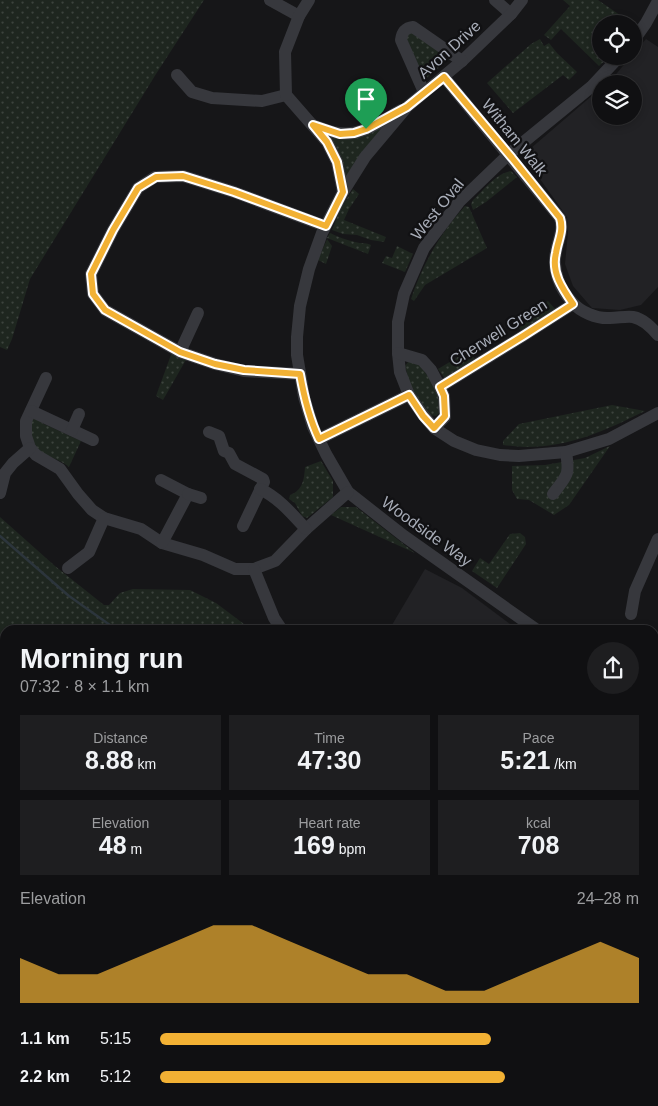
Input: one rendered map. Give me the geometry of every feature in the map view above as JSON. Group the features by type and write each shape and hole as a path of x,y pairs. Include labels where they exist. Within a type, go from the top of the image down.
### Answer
{"street":[{"path":"270,0 298,16"},
{"path":"309,0 298,16 285,52 286,95 327,142 337,162 343,192"},
{"path":"495,0 511,14"},
{"name":"Avon Drive","path":"319,439 313,427 304,397 297,355 297,337 300,306 309,269 326,226 343,192 366,158 407,107 462,61 511,14 522,0"},
{"path":"642,29 658,1"},
{"path":"424,92 401,40 402,34 407,28 413,27 462,61"},
{"name":"West Oval","path":"612,65 591,87 509,154 459,202 424,248 404,294 398,322 400,372 409,395 423,416 434,428 454,441 476,450 500,455 519,456 566,452 609,439 658,413"},
{"path":"177,75 192,92 212,98 262,101 286,95"},
{"name":"Witham Walk","path":"444,77 560,218 562,229 555,254 555,265 558,281 573,304"},
{"name":"Avon Drive","path":"313,125 340,134 354,133 366,129 407,107"},
{"path":"300,374 244,370 215,364 180,352 105,310 93,294 91,274 113,230 138,188 156,177 183,176 234,192 326,226"},
{"path":"573,304 598,317 608,319 635,317 654,330"},
{"name":"Cherwell Green","path":"440,387 573,304"},
{"path":"180,352 198,313"},
{"path":"398,353 422,360 431,370 440,387 444,396 445,416 434,428"},
{"path":"46,378 26,421 26,436 30,448 36,455 60,469 92,510 104,518 141,529 162,543 203,555 235,568 254,569 275,561 306,529 348,492"},
{"path":"319,439 409,395"},
{"path":"31,411 93,440"},
{"path":"72,430 79,414"},
{"path":"210,432 219,436 224,451 229,452 234,464 263,479 243,526"},
{"name":"Woodside Way","path":"319,439 348,492 404,536 530,625"},
{"path":"0,493 5,473 30,448"},
{"path":"553,494 566,477 568,468 566,452"},
{"path":"161,480 188,494 201,498"},
{"path":"262,485 306,529"},
{"path":"162,543 188,494"},
{"path":"68,568 90,552 104,518"},
{"path":"631,614 635,591 658,539"},
{"path":"254,569 279,625"}],"shaded area":[{"path":"646,39 658,47 658,287 641,305 620,310 592,308 573,286 565,264 568,232 567,217 523,155 592,96 592,125 642,125 642,75 615,75 624,65 642,65 642,44"},
{"path":"425,569 462,588 511,625 392,625"}],"green space":[{"path":"0,0 204,0 156,74 30,279 7,350 0,347"},
{"path":"563,0 598,0 620,15 592,15 592,59 561,29 551,40 544,35 570,6"},
{"path":"411,31 451,58 424,80 405,35"},
{"path":"540,39 544,46 549,43 577,72 569,80 563,75 513,113 487,83 531,44"},
{"path":"389,120 347,178 343,176 330,134"},
{"path":"511,171 517,177 473,210 471,204 473,200 500,175"},
{"path":"353,189 359,194 344,220 386,237 384,242 332,230 340,210"},
{"path":"465,206 469,207 487,248 425,285 414,301 411,299 415,286 427,261 440,238"},
{"path":"330,233 357,243 371,245 368,254 327,238"},
{"path":"327,239 332,246 326,264 318,260"},
{"path":"397,246 413,254 405,272 382,263 386,256 392,258"},
{"path":"548,301 557,311 523,334 515,322"},
{"path":"468,351 478,363 446,380 438,369"},
{"path":"172,352 187,358 163,400 156,396"},
{"path":"417,361 439,392 441,412 436,416 429,415 411,389 405,366 408,362"},
{"path":"612,405 645,411 602,431 573,441 542,446 503,445 503,441 519,424"},
{"path":"39,418 42,423 81,441 69,467 36,447 29,423 31,419"},
{"path":"610,446 569,505 554,515 529,500 517,499 512,490 512,466 545,465 585,458"},
{"path":"321,461 333,481 333,497 307,518 302,516 295,503 289,499 290,495 298,490 302,484 305,467"},
{"path":"341,507 356,507 415,553 331,515"},
{"path":"0,517 55,566 104,605 109,605 120,593 133,589 190,590 216,603 245,625 0,625"},
{"path":"520,533 525,537 526,544 497,588 472,571 480,558 489,564 510,534"}],"waterway":[{"path":"0,536 69,596 110,625"}],"route":[{"path":"444,77 512,158 557,214 561,222 562,229 555,254 555,265 558,281 573,304 440,387 444,396 445,416 434,428 423,416 409,395 319,439 313,427 304,397 300,374 244,370 189,356 105,310 93,294 91,274 113,230 138,188 156,177 183,176 234,192 326,226 343,192 337,162 327,142 313,125 340,134 354,133 366,129 407,107 444,77"}]}
